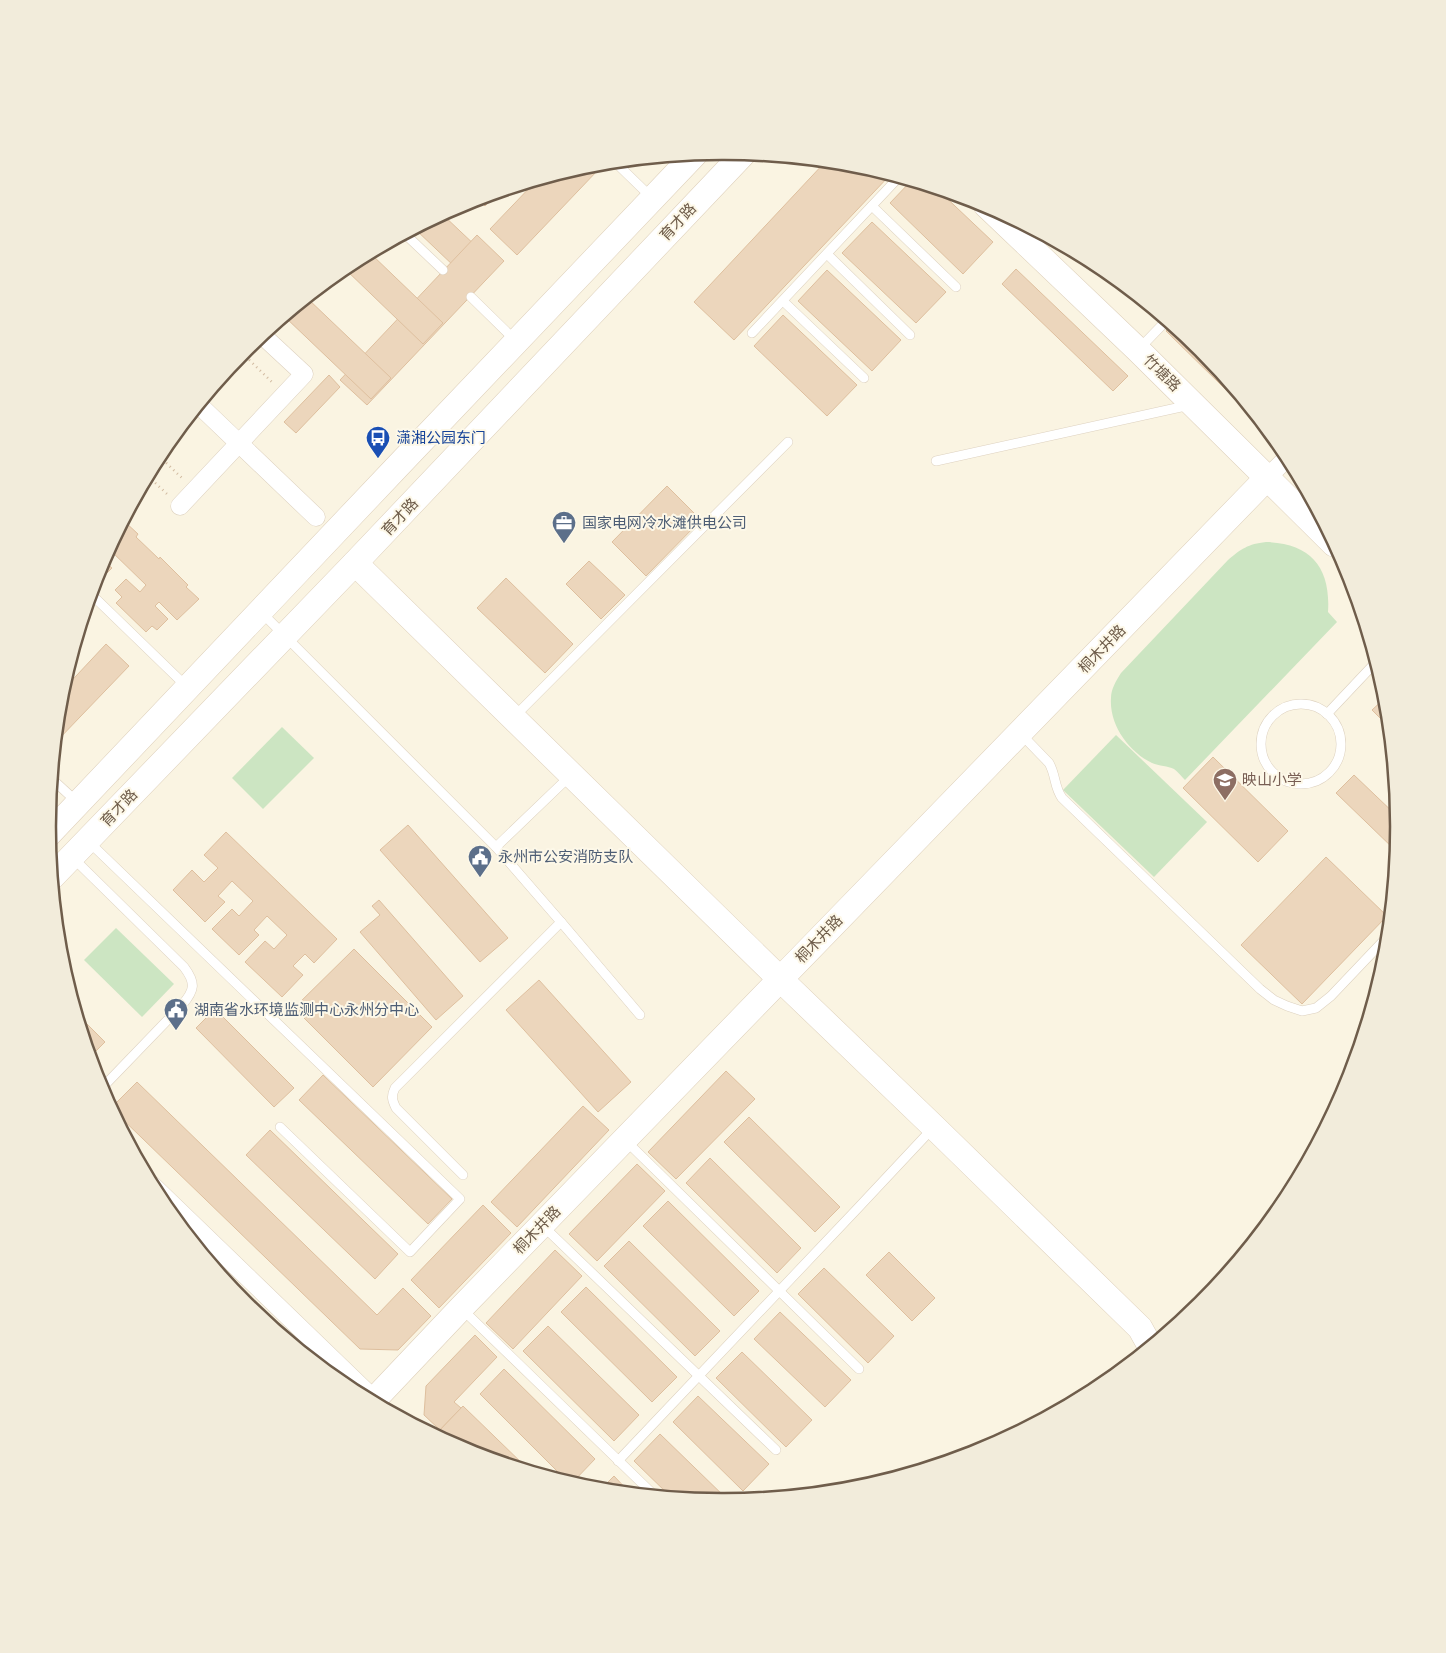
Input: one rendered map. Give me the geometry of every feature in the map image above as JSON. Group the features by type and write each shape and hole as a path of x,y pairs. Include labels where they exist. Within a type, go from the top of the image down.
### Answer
{"street":[{"name":"育才路","path":"58,871 356,563 737,160"},
{"path":"56,826 689,161"},
{"name":"竹塘路","path":"1005,223 1138,350 1320,530"},
{"path":"180,506 304,374 267,340"},
{"path":"204,409 316,517"},
{"path":"1267,478 1282,463"},
{"name":"桐木井路","path":"380,1398 461,1308 542,1224 1267,478"},
{"path":"356,563 780,979 1150,1337"},
{"path":"177,1209 357,1383"}],"lane":[{"path":"621,168 653,198"},
{"path":"752,334 895,182"},
{"path":"872,206 956,287"},
{"path":"410,239 443,270"},
{"path":"827,254 910,334"},
{"path":"470,297 516,341"},
{"path":"783,301 864,378"},
{"path":"1138,350 1162,324"},
{"path":"936,461 1193,404"},
{"path":"514,717 788,442"},
{"path":"97,599 188,688"},
{"path":"260,611 496,846 640,1015"},
{"path":"1327,714 1370,668"},
{"path":"1294,704 1308,704 1321,709 1327,714 1338,729 1341,741 1340,754 1334,766 1325,776 1314,782 1301,784 1288,782 1276,776 1264,760 1260,740 1264,727 1271,716 1282,708 1294,704"},
{"path":"1020,733 1053,769 1057,792 1062,798 1260,989 1274,1000 1302,1010 1316,1008 1331,996 1379,946"},
{"path":"496,846 571,774"},
{"path":"58,784 78,803"},
{"path":"80,849 192,977 193,986 190,995 182,1005 107,1083"},
{"path":"80,849 460,1199 410,1252 280,1127"},
{"path":"462,1174 396,1108 392,1101 392,1094 395,1088 561,922"},
{"path":"618,1461 934,1126"},
{"path":"625,1140 860,1369"},
{"path":"542,1224 776,1450"},
{"path":"461,1308 648,1489"}],"path":[{"path":"248,359 285,394"},
{"path":"165,462 195,490"},
{"path":"153,481 180,506"}],"green space":[{"path":"1266,542 1282,543 1295,547 1315,561 1322,571 1326,583 1328,612 1337,622 1185,780 1174,769 1152,763 1128,745 1113,718 1111,695 1113,688 1121,673 1228,560 1245,548"},
{"path":"282,727 314,758 263,809 232,778"},
{"path":"1116,735 1207,822 1154,877 1063,790"},
{"path":"116,928 174,984 142,1017 84,960"}],"building":[{"path":"820,167 885,180 734,340 694,302"},
{"path":"596,173 517,255 490,229 529,189 550,182"},
{"path":"907,185 937,195 948,199 993,242 963,274 890,203"},
{"path":"448,220 497,266 476,287 420,233"},
{"path":"872,222 946,292 916,323 842,253"},
{"path":"477,235 504,261 367,405 340,380"},
{"path":"375,258 443,323 423,344 350,274"},
{"path":"1016,269 1128,376 1113,391 1002,284"},
{"path":"827,270 901,340 872,371 798,301"},
{"path":"312,302 391,378 371,399 289,320"},
{"path":"783,315 857,385 827,416 754,346"},
{"path":"1168,329 1194,355 1228,391 1166,331"},
{"path":"329,375 340,387 296,433 284,422"},
{"path":"667,486 701,520 646,576 612,542"},
{"path":"129,525 138,534 136,537 159,559 160,557 199,599 177,620 159,602 155,606 168,619 157,630 152,626 146,632 116,603 122,597 115,590 126,579 140,592 146,585 115,554"},
{"path":"589,561 625,595 601,619 566,584"},
{"path":"109,566 112,568 106,574 107,571"},
{"path":"506,578 573,644 545,673 477,608"},
{"path":"106,644 129,666 63,735 73,679"},
{"path":"1378,704 1381,719 1372,710"},
{"path":"1213,757 1288,831 1258,862 1183,788"},
{"path":"1354,775 1389,809 1389,844 1336,793"},
{"path":"408,825 508,938 480,962 380,850"},
{"path":"226,832 337,939 314,963 305,954 293,966 303,975 282,997 245,962 265,941 274,949 287,935 267,916 254,930 259,935 239,955 212,929 232,909 239,916 253,901 232,881 218,896 225,902 205,922 173,890 192,870 204,882 218,868 204,855"},
{"path":"1326,857 1384,913 1383,920 1302,1004 1241,945"},
{"path":"379,900 463,996 436,1020 360,932 380,915 372,906"},
{"path":"354,949 432,1027 373,1087 294,1008"},
{"path":"539,980 631,1082 598,1112 506,1010"},
{"path":"215,1009 294,1088 274,1107 196,1028"},
{"path":"87,1024 105,1042 96,1051"},
{"path":"726,1071 755,1099 676,1179 648,1152"},
{"path":"323,1075 452,1199 428,1224 299,1100"},
{"path":"137,1082 377,1315 403,1288 431,1316 398,1350 360,1349 126,1122 116,1103"},
{"path":"583,1106 609,1130 517,1227 491,1202"},
{"path":"749,1117 840,1207 815,1232 724,1142"},
{"path":"270,1130 398,1254 375,1279 246,1155"},
{"path":"710,1158 801,1248 777,1273 686,1183"},
{"path":"637,1164 665,1191 597,1261 569,1234"},
{"path":"668,1201 759,1291 734,1316 643,1226"},
{"path":"483,1205 511,1233 439,1308 411,1280"},
{"path":"629,1241 720,1331 695,1356 604,1266"},
{"path":"555,1250 582,1276 513,1349 486,1323"},
{"path":"889,1252 935,1298 912,1321 866,1275"},
{"path":"824,1268 894,1336 868,1363 798,1294"},
{"path":"586,1287 677,1377 652,1402 561,1312"},
{"path":"780,1312 851,1380 825,1407 754,1339"},
{"path":"548,1326 639,1415 614,1441 523,1351"},
{"path":"475,1335 497,1357 454,1402 461,1408 440,1430 424,1415 426,1386"},
{"path":"742,1352 812,1420 786,1447 716,1378"},
{"path":"504,1369 595,1459 578,1477 559,1473 480,1394"},
{"path":"698,1396 769,1464 743,1491 673,1422"},
{"path":"463,1406 520,1462 468,1442 440,1430"},
{"path":"660,1434 721,1493 664,1491 634,1461"},
{"path":"614,1476 623,1486 607,1483"}],"place":[{"name":"潇湘公园东门","path":"378,459"},
{"name":"国家电网冷水滩供电公司","path":"564,544"},
{"name":"映山小学","path":"1225,801"},
{"name":"永州市公安消防支队","path":"480,878"},
{"name":"湖南省水环境监测中心永州分中心","path":"176,1031"}]}
